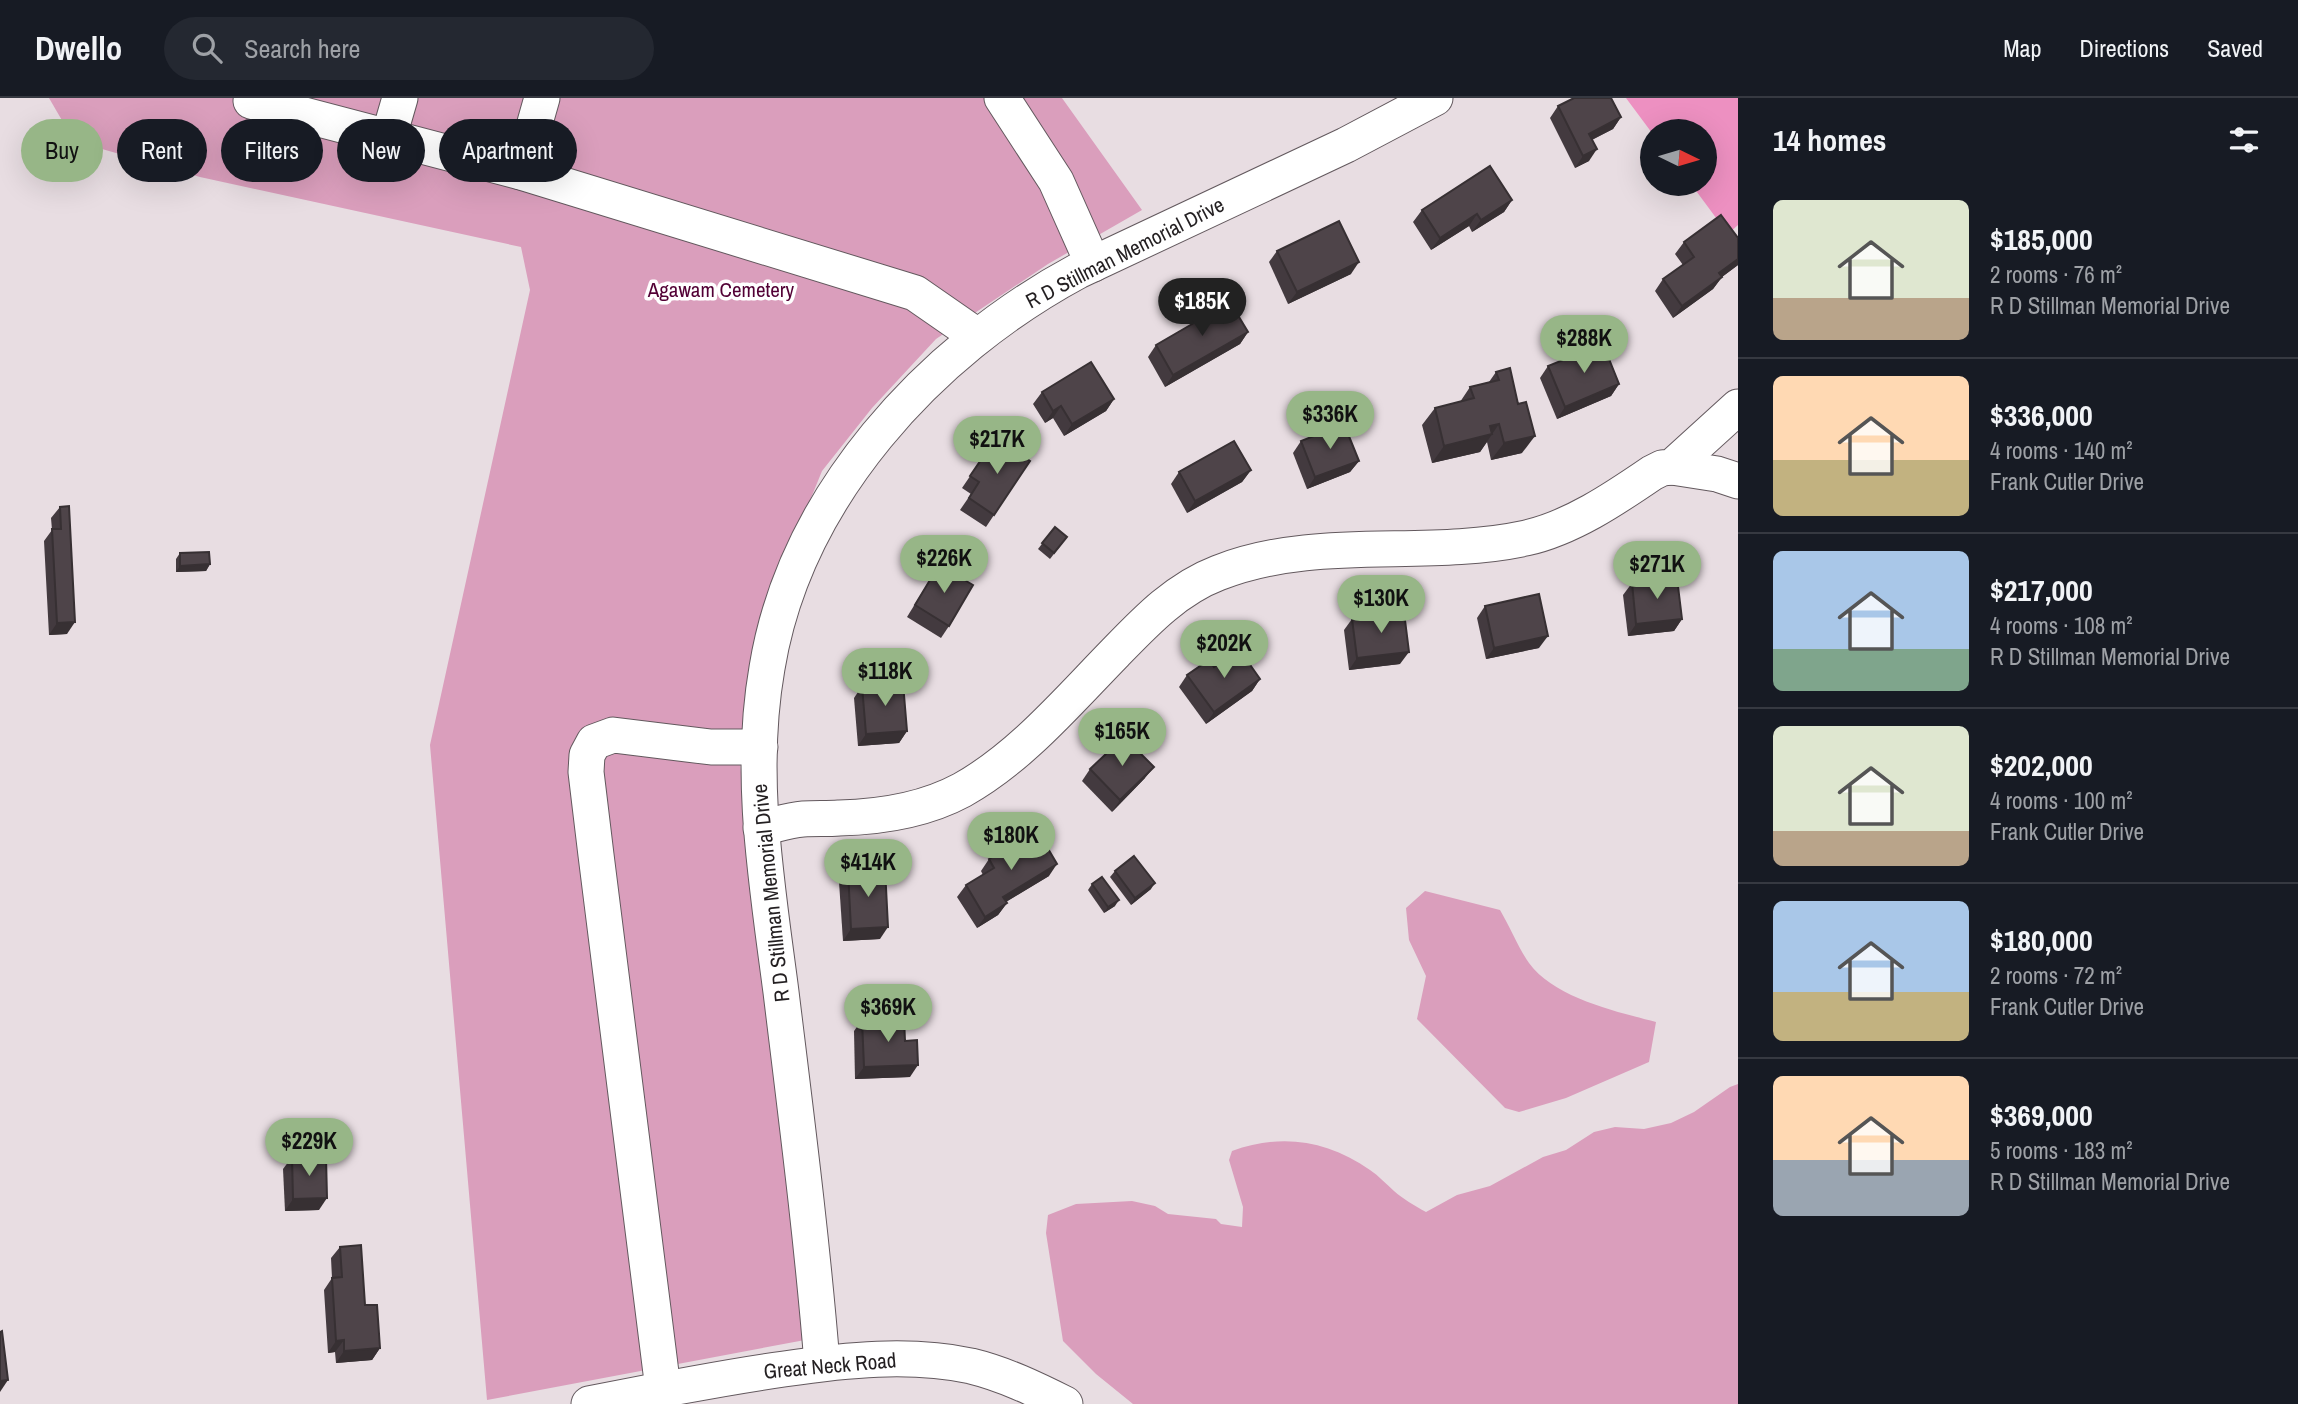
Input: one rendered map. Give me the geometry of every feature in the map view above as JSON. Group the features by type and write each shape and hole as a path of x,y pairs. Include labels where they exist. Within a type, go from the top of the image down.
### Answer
{"street":[{"path":"394,119 400,98"},
{"path":"536,119 542,98"},
{"path":"1002,98 1056,181 1093,264"},
{"name":"R D Stillman Memorial Drive","path":"822,1363 805,1182 761,828 760,747 762,698 772,639 790,583 815,530 858,461 882,429 932,375 977,336 1045,289 1093,264 1346,145 1435,98"},
{"path":"248,99 337,122"},
{"path":"554,182 915,293 977,336"},
{"path":"1672,467 1738,407"},
{"path":"761,828 802,819 842,818 926,806 965,789 1037,733 1144,623 1166,604 1189,587 1217,573 1268,558 1304,552 1494,544 1528,537 1592,511 1662,468 1717,474 1738,481"},
{"path":"663,1389 586,772 587,755 594,742 613,735 711,747 760,747"},
{"name":"Great Neck Road","path":"589,1404 723,1377 822,1363 912,1359 968,1366 1003,1376 1065,1404"}],"green space":[{"name":"Agawam Cemetery","path":"49,98 1062,98 1142,210 1048,264 936,339 872,408 822,471 762,618 747,685 740,764 776,1055 805,1340 487,1400 430,745 530,290 521,247 223,182 323,182 323,119 221,119 221,182 207,179 207,119 117,119 117,153 103,149 103,119 61,119"},
{"path":"1425,891 1500,910 1529,963 1554,986 1588,1002 1656,1022 1649,1062 1566,1098 1519,1112 1505,1108 1417,1019 1426,976 1409,940 1406,908"},
{"path":"1738,1084 1738,1404 1133,1404 1096,1374 1063,1341 1046,1233 1048,1215 1076,1204 1132,1201 1155,1206 1168,1214 1216,1219 1221,1224 1242,1227 1243,1207 1229,1160 1232,1151 1250,1145 1286,1141 1320,1146 1354,1160 1373,1172 1401,1197 1426,1212 1457,1195 1490,1186 1543,1157 1566,1150 1594,1132 1615,1127 1644,1129 1671,1123"}],"shaded area":[{"path":"1626,98 1738,98 1738,225 1728,234 1700,196 1717,196 1717,119 1642,119"}],"building":[{"path":"1574,98 1611,98 1621,117 1589,134 1597,149 1583,156 1558,106"},
{"path":"1490,166 1512,200 1481,220 1477,214 1440,238 1422,210"},
{"path":"1721,215 1738,238 1738,259 1719,273 1722,277 1682,306 1663,279 1694,257 1684,242"},
{"path":"1339,221 1359,262 1297,292 1277,251"},
{"path":"1230,302 1248,332 1173,375 1156,345"},
{"path":"1603,344 1619,384 1565,407 1548,366"},
{"path":"1091,362 1114,399 1072,424 1061,406 1053,411 1042,392"},
{"path":"1510,368 1518,404 1526,402 1535,436 1504,443 1499,424 1490,426 1492,434 1444,446 1435,408 1474,398 1470,387 1499,380 1496,372"},
{"path":"1344,424 1359,461 1315,477 1301,441"},
{"path":"996,438 1030,461 994,515 969,498 979,482 970,476"},
{"path":"1234,441 1251,470 1195,501 1179,472"},
{"path":"69,506 75,622 57,623 52,529 61,529 60,507"},
{"path":"1055,527 1067,537 1054,553 1042,543"},
{"path":"209,552 210,564 180,566 180,553"},
{"path":"939,565 973,585 949,626 915,605"},
{"path":"1677,578 1682,619 1636,624 1632,583"},
{"path":"1539,594 1548,636 1494,648 1485,606"},
{"path":"1404,612 1409,652 1357,658 1352,619"},
{"path":"1239,649 1260,679 1214,712 1187,675 1209,660 1214,667"},
{"path":"903,683 907,731 866,734 862,686"},
{"path":"1124,737 1154,767 1120,800 1090,769"},
{"path":"1037,830 1057,864 1003,897 1007,903 985,917 966,885 994,868 989,859"},
{"path":"1134,856 1155,883 1135,898 1115,871"},
{"path":"885,868 888,927 851,929 848,871"},
{"path":"1102,877 1119,900 1108,907 1092,884"},
{"path":"904,1018 905,1041 917,1040 918,1065 864,1067 862,1020"},
{"path":"292,1157 326,1157 327,1198 293,1199"},
{"path":"361,1245 365,1305 377,1305 380,1348 344,1351 344,1340 336,1341 332,1278 342,1277 340,1247"},
{"path":"2,1331 8,1380 0,1381 0,1332"}]}
